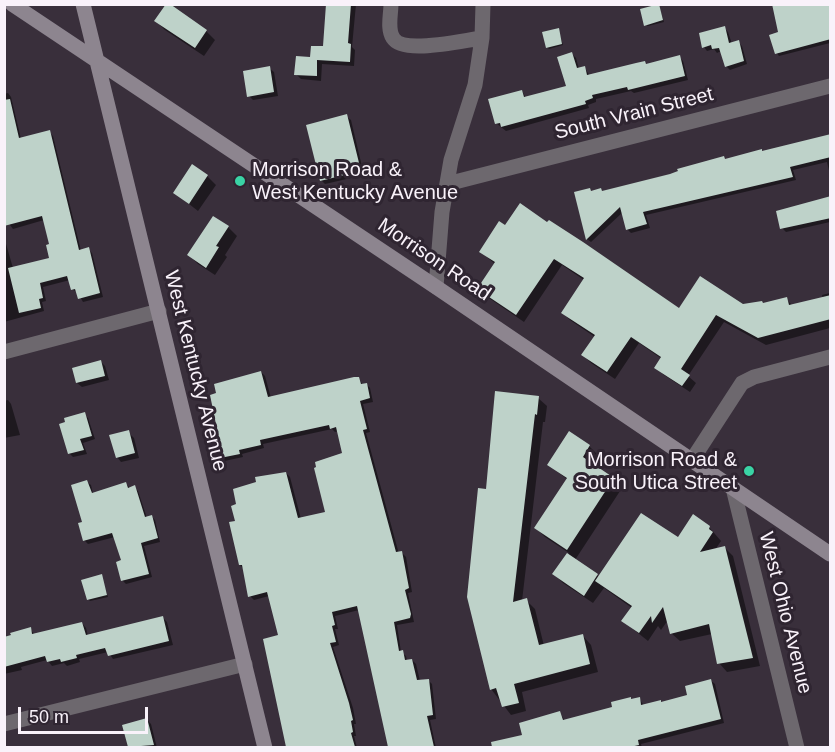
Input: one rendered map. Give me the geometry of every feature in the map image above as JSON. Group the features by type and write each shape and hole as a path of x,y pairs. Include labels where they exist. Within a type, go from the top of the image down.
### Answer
{"main road":[{"name":"Morrison Road","path":"12,4 831,554"},
{"name":"West Kentucky Avenue","path":"83,4 265,747"}],"street":[{"path":"391,4 391,32 393,38 401,44 414,47 482,38"},
{"path":"436,287 442,212 452,160 476,85 482,38 483,4"},
{"name":"South Vrain Street","path":"447,184 831,86"},
{"path":"4,352 159,311"},
{"path":"692,460 742,383 754,377 831,357"},
{"name":"West Ohio Avenue","path":"733,488 797,747"},
{"path":"4,724 245,664"}],"building":[{"path":"166,4 170,4 207,30 195,48 154,21"},
{"path":"326,4 351,4 348,43 351,44 350,62 317,60 317,76 294,75 296,56 310,57 311,46 323,46"},
{"path":"659,4 663,20 644,26 640,9"},
{"path":"772,4 831,4 831,39 775,54 769,35 778,32"},
{"path":"725,26 729,43 739,40 744,61 725,67 719,48 712,49 711,45 702,48 699,33"},
{"path":"559,28 562,44 546,48 542,32"},
{"path":"572,52 577,68 585,66 587,75 680,55 685,76 628,90 627,87 592,95 593,98 585,101 586,104 501,127 500,123 495,124 488,99 522,90 524,97 566,86 557,57"},
{"path":"270,66 274,92 247,97 243,71"},
{"path":"10,99 19,138 50,130 79,250 89,247 100,293 78,299 75,289 71,290 67,276 40,283 43,298 39,299 41,308 19,313 8,268 49,258 46,245 49,244 42,216 4,226 4,100"},
{"path":"347,114 361,171 320,181 306,125"},
{"path":"831,134 831,157 790,167 793,177 643,212 647,224 626,230 620,207 586,240 574,192 590,188 591,191 601,188 602,191 670,174 678,171 677,169 724,156 725,159"},
{"path":"192,164 208,175 189,204 173,193"},
{"path":"831,196 831,218 780,229 776,211"},
{"path":"520,203 547,222 549,220 583,242 679,308 700,276 743,304 762,301 763,303 787,297 789,305 831,295 831,319 758,338 716,315 681,369 690,375 682,386 654,368 661,357 631,337 607,372 581,355 595,335 561,313 584,278 554,259 516,315 477,289 495,262 479,252 499,221 505,225"},
{"path":"213,216 229,226 206,268 187,255"},
{"path":"101,360 105,376 76,383 72,368"},
{"path":"261,371 268,397 354,377 359,377 361,384 367,383 370,398 360,401 367,429 363,430 396,552 402,551 409,588 405,590 410,618 394,622 399,651 403,650 405,660 412,659 417,680 429,679 433,715 427,716 434,747 388,747 357,606 332,612 335,625 332,626 336,642 330,643 349,703 353,720 351,721 353,732 351,733 355,747 286,747 263,639 278,635 267,592 248,597 242,565 239,565 229,522 235,521 231,506 236,504 233,489 256,482 255,477 286,472 298,518 325,512 314,468 316,467 315,462 342,453 336,427 330,429 329,425 260,440 261,445 239,450 240,454 215,459 211,442 219,439 210,395 216,393 214,384"},
{"path":"495,391 539,396 513,602 527,598 539,645 583,634 590,664 514,684 519,703 502,707 496,688 490,690 467,597 478,488 486,489"},
{"path":"85,412 92,436 80,439 84,450 68,454 59,424 65,422 64,418"},
{"path":"129,430 135,453 116,458 109,435"},
{"path":"569,431 590,445 583,457 614,478 567,550 534,528 567,478 547,465"},
{"path":"87,480 92,493 126,482 128,488 135,485 145,517 152,515 158,538 141,543 149,574 121,581 116,562 121,560 112,533 83,541 78,523 82,522 71,485"},
{"path":"641,513 678,537 693,514 710,526 709,529 713,532 700,552 725,546 753,658 717,664 709,624 670,634 663,607 652,623 651,616 639,633 621,621 632,606 595,581"},
{"path":"567,553 598,574 584,596 552,574"},
{"path":"102,574 107,595 87,600 81,580"},
{"path":"163,616 169,641 108,656 105,648 76,655 77,658 61,662 60,659 47,662 45,656 4,667 4,637 11,635 10,633 31,627 32,634 82,622 86,635"},
{"path":"711,679 721,719 638,740 639,745 630,747 492,747 491,742 522,735 519,723 560,711 563,720 612,707 611,702 631,697 631,699 640,697 641,705 661,700 661,702 687,695 685,686"},
{"path":"147,718 154,745 128,747 122,725"}],"place":[{"name":"Morrison Road & West Kentucky Avenue","path":"240,181"},
{"name":"Morrison Road & South Utica Street","path":"749,471"}]}
